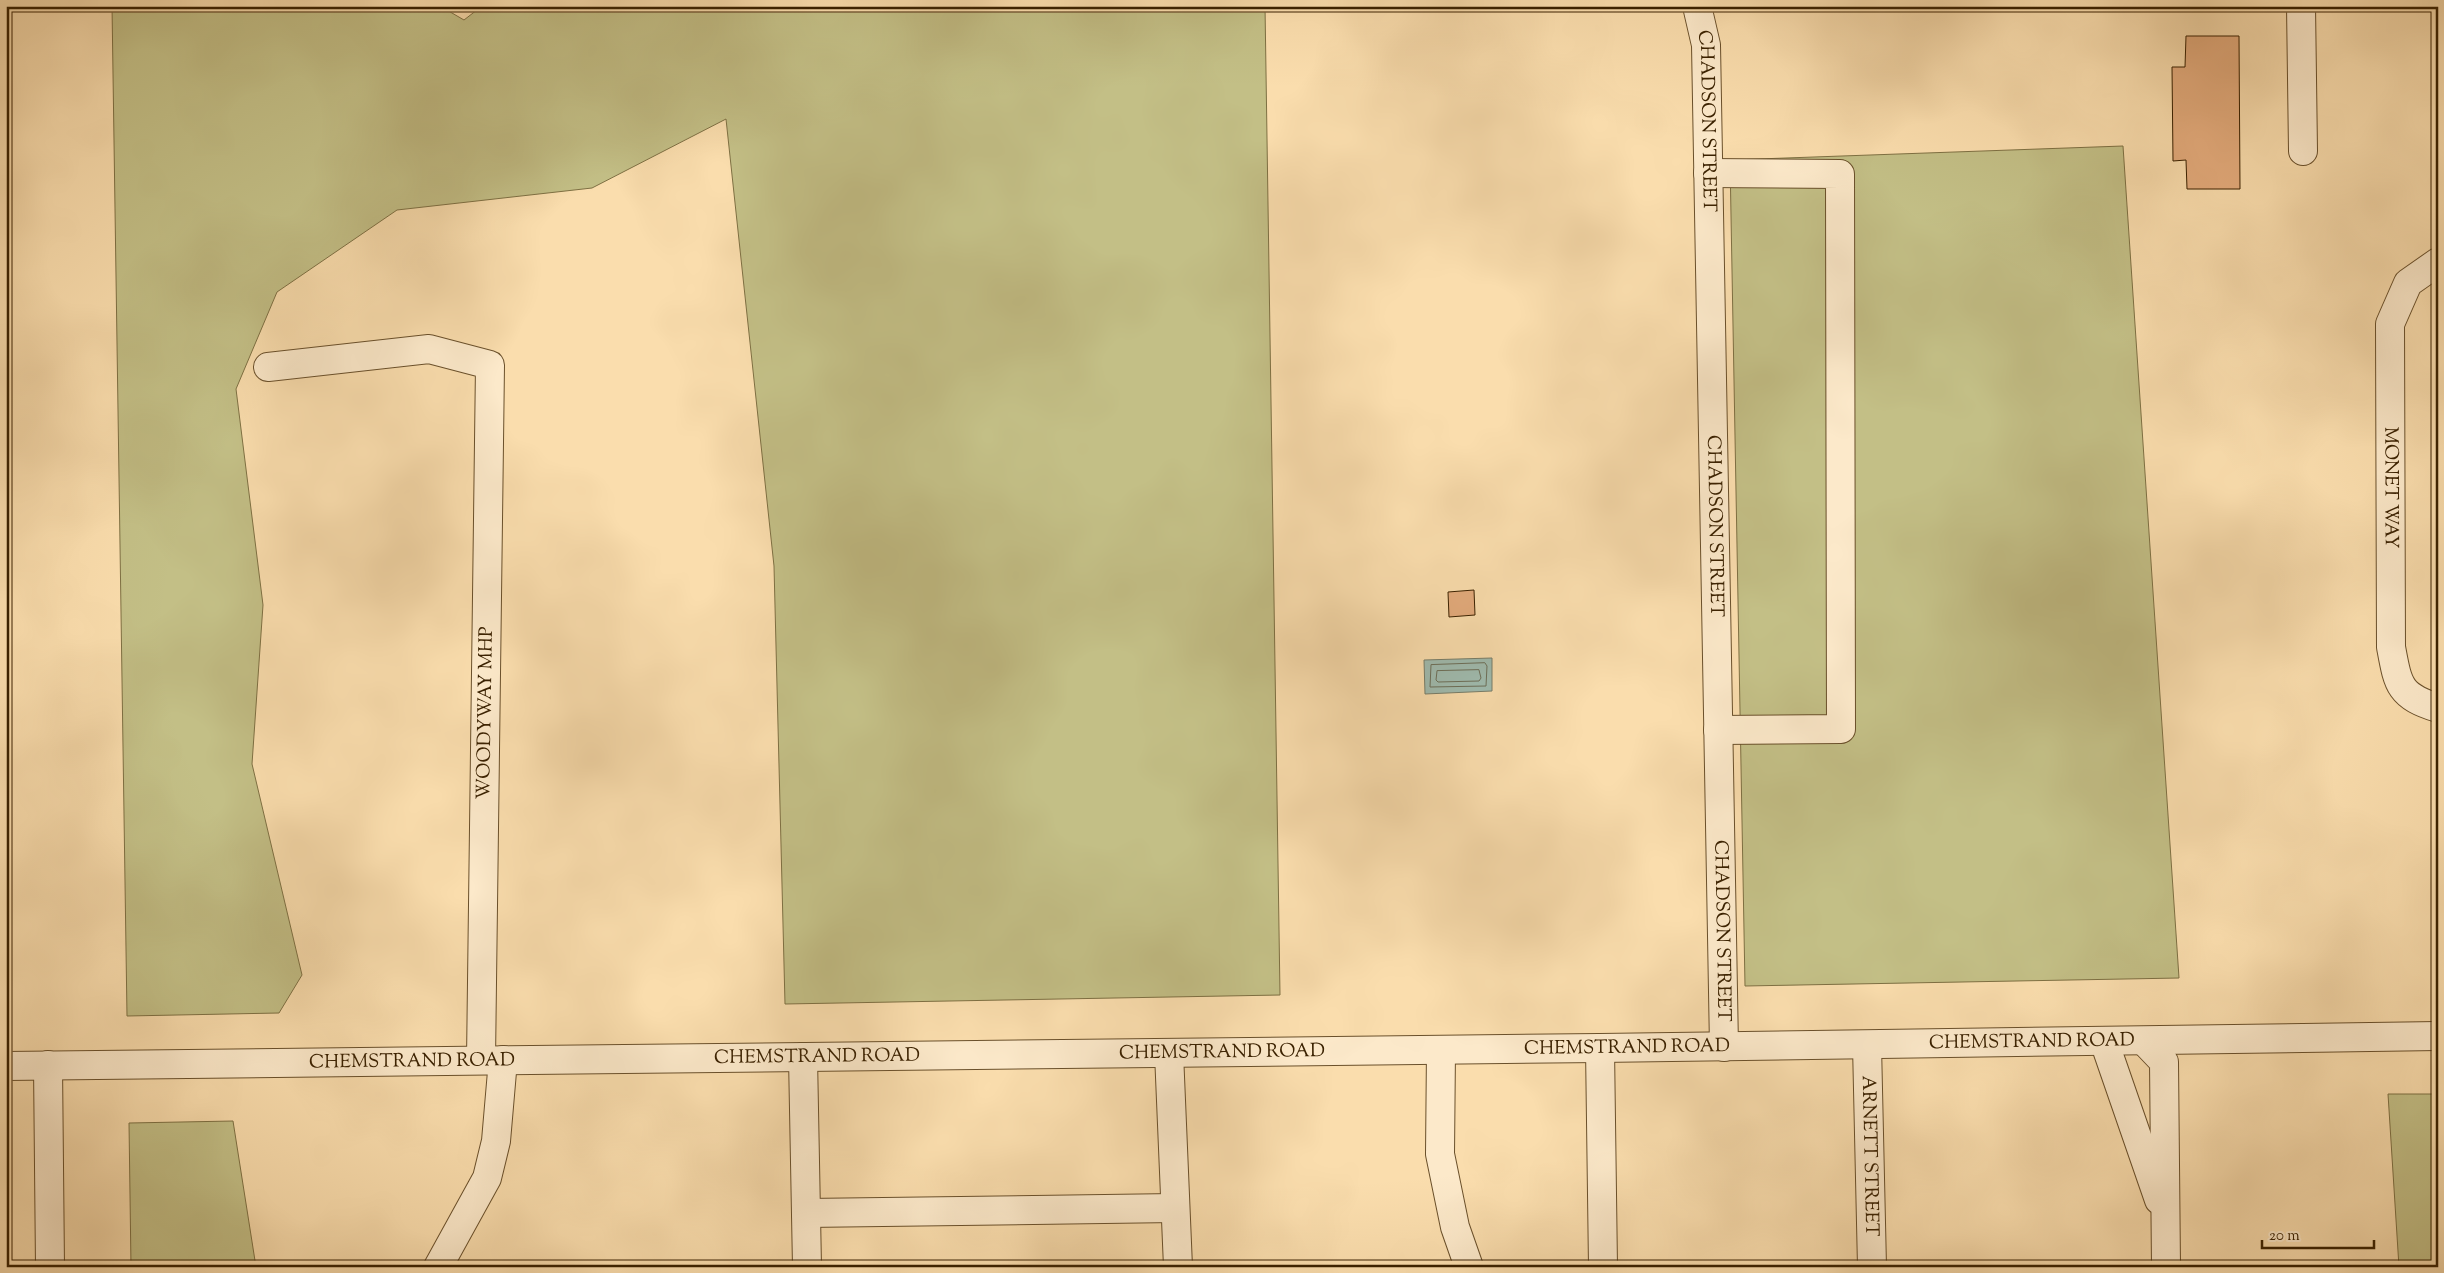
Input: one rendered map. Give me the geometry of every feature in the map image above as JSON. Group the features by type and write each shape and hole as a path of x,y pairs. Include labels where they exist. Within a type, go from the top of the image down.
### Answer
{"street":[{"name":"CHADSON STREET","path":"1698,6 1706,45 1724,1047"},
{"path":"2301,6 2303,151"},
{"path":"1708,173 1840,174 1841,729 1718,730"},
{"name":"MONET WAY","path":"2438,262 2408,283 2390,324 2391,647 2397,682 2415,701 2438,708"},
{"name":"WOODYWAY MHP","path":"268,367 429,349 490,365 492,1060 496,1141 487,1178 438,1267"},
{"name":"CHEMSTRAND ROAD","path":"6,1066 1724,1047 2438,1036"},
{"path":"2104,1041 2166,1222"},
{"path":"2144,1041 2164,1062 2166,1267"},
{"name":"ARNETT STREET","path":"1867,1045 1872,1267"},
{"path":"1600,1048 1603,1267"},
{"path":"1441,1050 1440,1154 1455,1227 1469,1267"},
{"path":"1169,1052 1178,1267"},
{"path":"803,1057 807,1267"},
{"path":"48,1065 50,1267"},
{"path":"806,1213 1175,1208"}],"shaded area":[{"path":"112,6 440,6 464,20 482,6 1265,6 1280,995 785,1004 774,566 726,119 592,188 397,210 277,292 236,389 263,605 252,764 302,975 279,1013 127,1016"},
{"path":"2123,146 2179,978 1745,986 1730,160"},
{"path":"2388,1094 2438,1094 2438,1267 2399,1267"},
{"path":"233,1121 256,1267 131,1267 129,1123"}],"water":[{"path":"1492,658 1492,691 1425,694 1424,660"}],"building":[{"path":"2186,36 2239,36 2240,189 2187,189 2186,160 2173,161 2172,67 2185,67"},
{"path":"1474,590 1475,615 1449,617 1448,592"}]}
